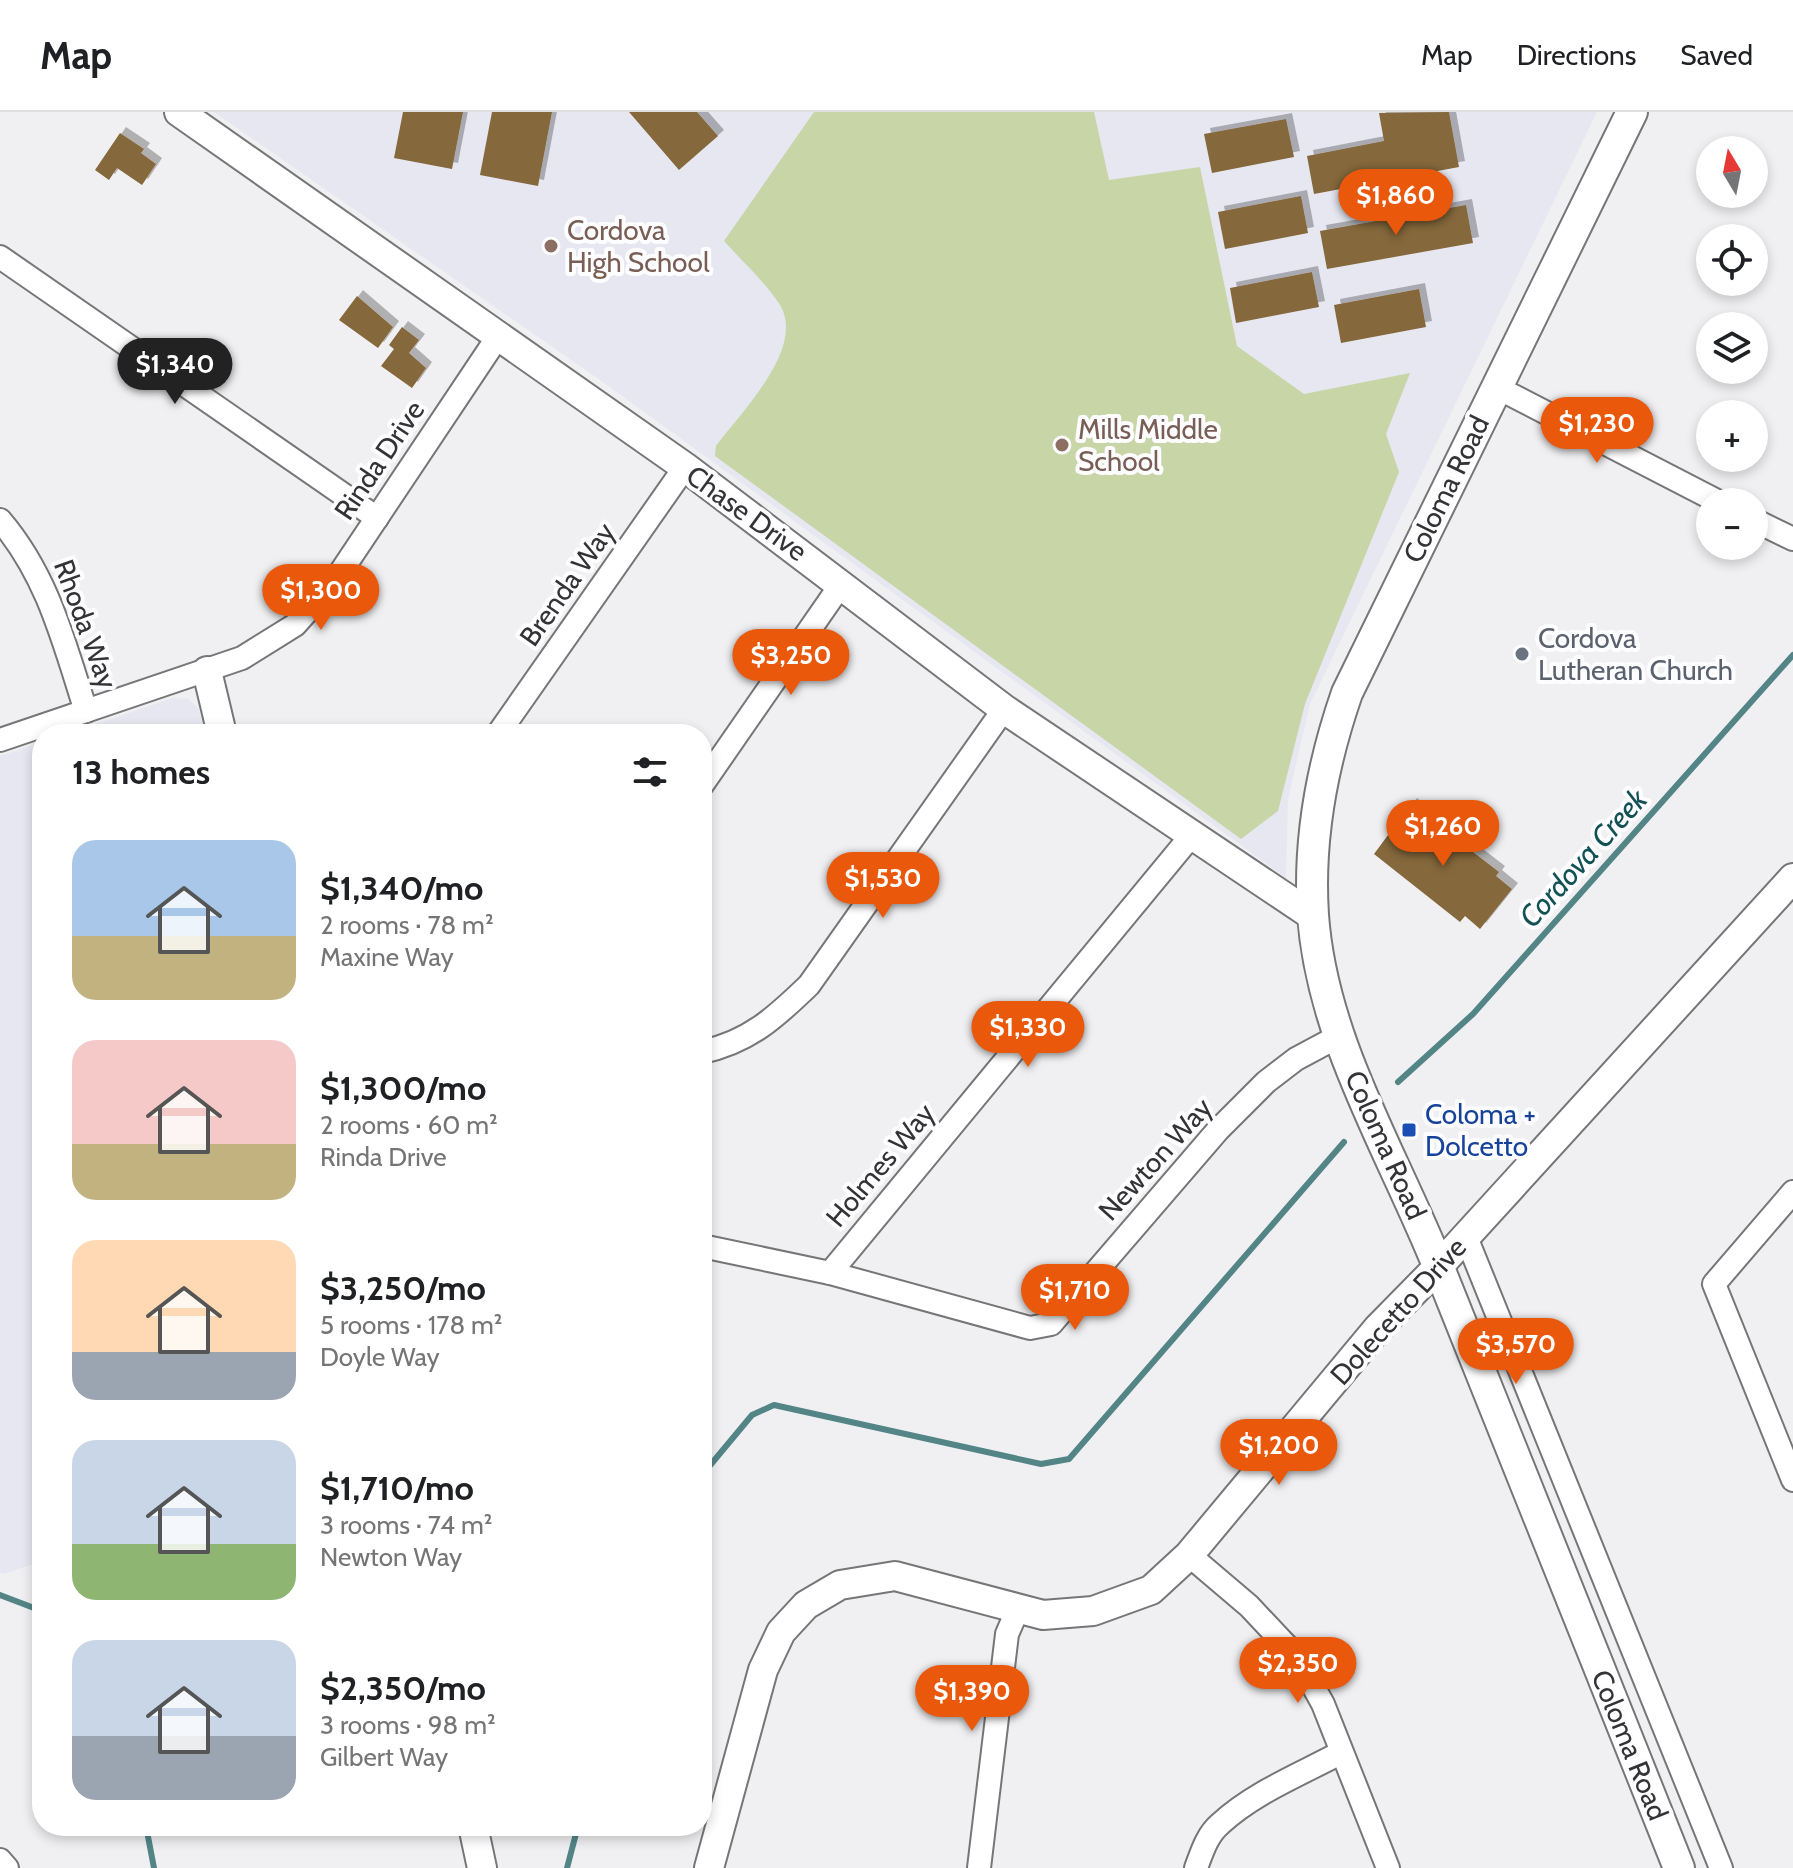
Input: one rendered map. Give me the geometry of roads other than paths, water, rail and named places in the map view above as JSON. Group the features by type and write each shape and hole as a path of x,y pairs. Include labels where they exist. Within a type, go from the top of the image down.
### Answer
{"main road":[{"name":"Coloma Road","path":"1632,112 1360,661 1335,726 1316,811 1313,916 1326,992 1339,1036 1439,1266 1679,1868"}],"street":[{"name":"Chase Drive","path":"179,112 685,467 842,583 1004,709 1313,916"},
{"path":"0,257 377,518"},
{"name":"Rinda Drive","path":"47,724 242,658 295,625 318,603 497,338"},
{"path":"1496,387 1696,490"},
{"name":"Brenda Way","path":"505,724 685,467"},
{"name":"Rhoda Way","path":"0,520 20,544 45,587 86,711"},
{"path":"1768,527 1793,539"},
{"path":"712,771 842,583"},
{"path":"207,671 220,724"},
{"path":"712,1049 743,1041 782,1012 809,985 1004,709"},
{"name":"Rinda Drive","path":"0,740 32,729"},
{"name":"Holmes Way","path":"830,1273 1191,836"},
{"name":"Dolecetto Drive","path":"709,1868 763,1670 781,1632 806,1605 840,1585 895,1576 1017,1611 1069,1615 1119,1604 1151,1590 1189,1555 1378,1328 1466,1237 1793,878"},
{"name":"Newton Way","path":"712,1248 830,1273 1030,1328 1051,1324 1218,1130 1266,1082 1296,1059 1339,1036"},
{"path":"1793,1192 1714,1284 1793,1480"},
{"path":"1466,1237 1721,1868"},
{"path":"1189,1555 1249,1606 1297,1657 1323,1704 1388,1868"},
{"path":"979,1868 1007,1634 1017,1611"},
{"path":"1196,1868 1205,1844 1219,1824 1260,1796 1340,1753"},
{"path":"474,1836 477,1867"},
{"path":"0,1860 7,1868"}],"waterway":[{"name":"Cordova Creek","path":"1398,1082 1473,1014 1793,655"},
{"path":"712,1463 752,1415 774,1405 1041,1464 1069,1459 1344,1142"},
{"path":"0,1595 32,1607"},
{"path":"148,1836 154,1868"},
{"path":"567,1868 575,1836"}],"place":[{"name":"Cordova High School","path":"551,246"},
{"name":"Mills Middle School","path":"1062,445"},
{"name":"Cordova Lutheran Church","path":"1522,654"},
{"name":"Coloma + Dolcetto","path":"1409,1130"}]}
